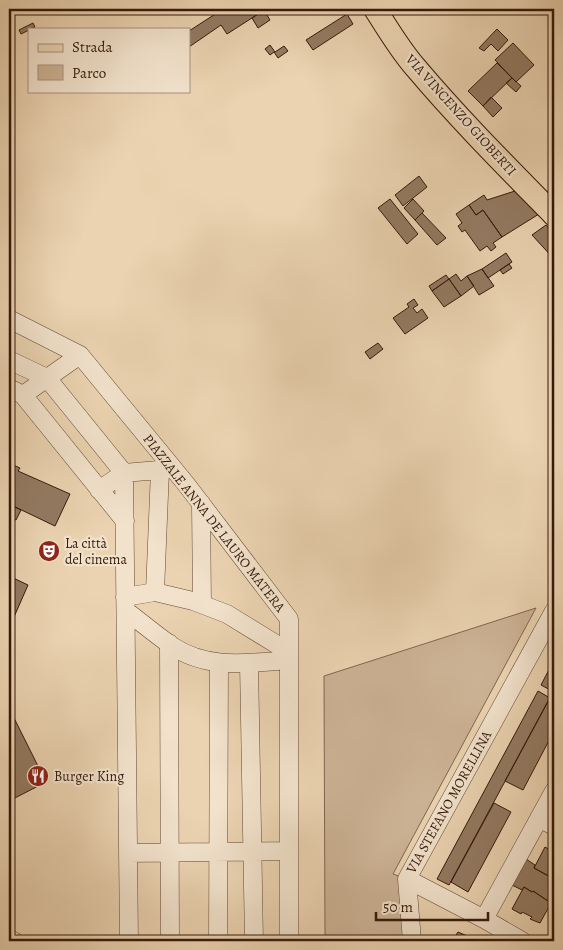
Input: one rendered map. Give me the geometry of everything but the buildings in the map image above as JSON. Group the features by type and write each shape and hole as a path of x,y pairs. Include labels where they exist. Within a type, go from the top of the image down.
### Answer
{"main road":[{"name":"VIA VINCENZO GIOBERTI","path":"375,9 415,67 488,147 554,215"}],"street":[{"name":"PIAZZALE ANNA DE LAURO MATERA","path":"9,320 80,355 166,469 201,503 288,619 289,941"},
{"path":"80,355 47,378 16,391 125,521"},
{"path":"9,360 47,378 124,473 129,941"},
{"path":"99,490 124,473 166,469 155,592"},
{"path":"201,503 202,604"},
{"path":"126,604 155,592 194,600 227,614 289,656"},
{"path":"126,604 174,647 199,659 219,663 249,663 289,656"},
{"name":"VIA STEFANO MORELLINA","path":"522,941 407,879 554,611"},
{"path":"169,643 170,941"},
{"path":"218,941 219,663"},
{"path":"249,663 254,941"},
{"path":"484,920 547,822 554,791"},
{"path":"128,853 289,851"},
{"path":"407,879 412,941"},
{"path":"9,939 14,941"}],"green space":[{"path":"536,608 393,874 407,879 410,941 325,941 324,676"}],"place":[{"name":"La città del cinema","path":"49,551"},
{"name":"Burger King","path":"38,776"}]}
